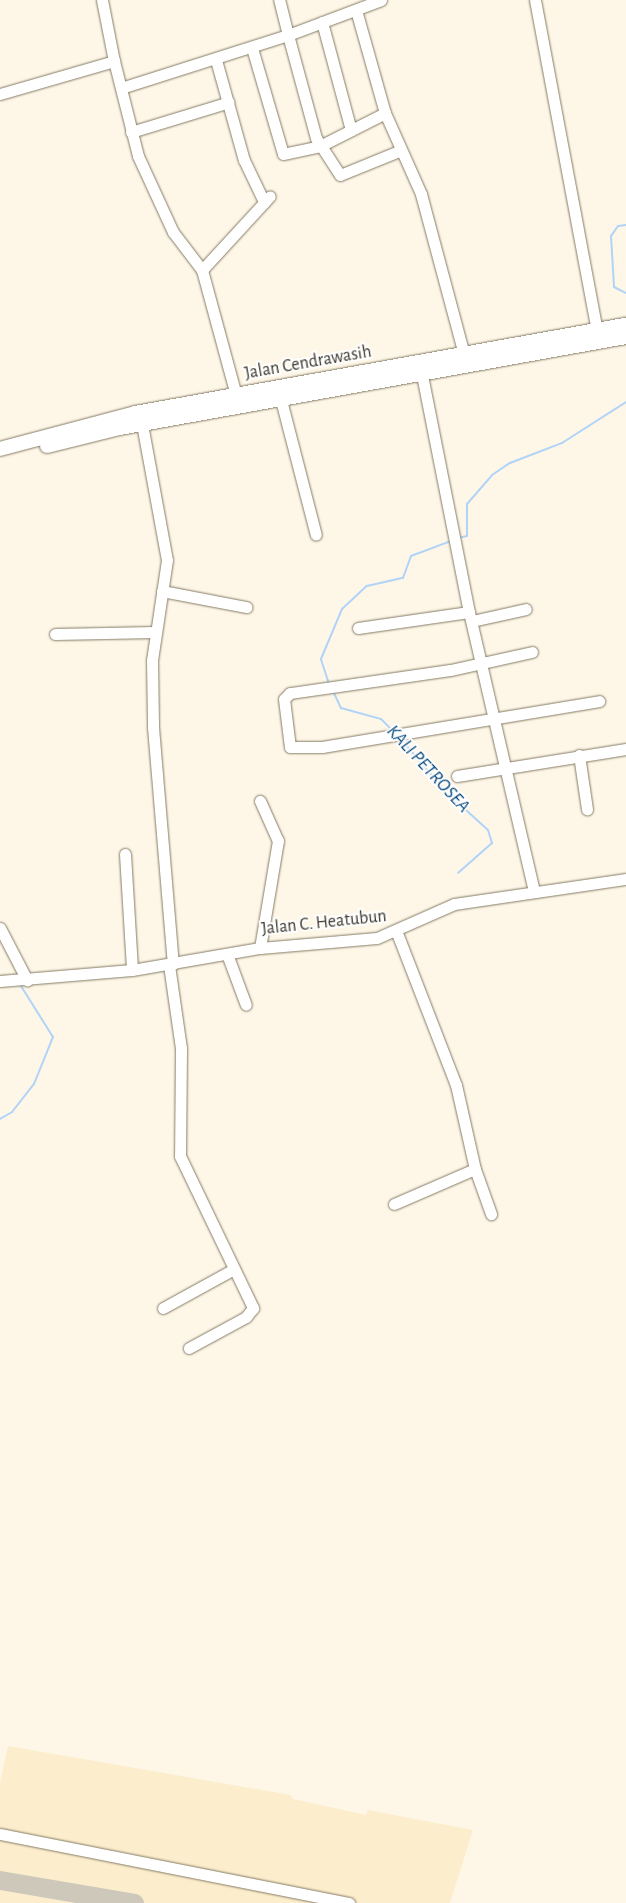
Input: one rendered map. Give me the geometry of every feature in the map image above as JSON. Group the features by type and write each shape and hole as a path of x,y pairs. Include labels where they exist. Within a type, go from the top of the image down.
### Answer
{"main road":[{"name":"Jalan Cendrawasih","path":"0,449 135,413 464,356 626,325"},
{"name":"Jalan Cendrawasih","path":"0,458 142,424 626,337"}],"street":[{"path":"102,0 131,132 169,224 202,270 236,395"},
{"path":"279,0 320,146 342,176 399,151"},
{"path":"121,88 252,48 381,0"},
{"path":"535,0 597,331"},
{"path":"356,10 385,113 396,132 399,151 422,194 464,356"},
{"path":"322,22 351,130"},
{"path":"252,48 281,152 320,146 385,113"},
{"path":"202,270 267,199 244,160 216,60"},
{"path":"0,94 114,61"},
{"path":"131,132 229,102"},
{"path":"422,375 471,616 504,768 534,892"},
{"path":"281,400 316,536"},
{"path":"142,424 167,560 155,632 153,727 171,965 181,1048 179,1151 253,1308 246,1317 189,1348"},
{"path":"162,591 246,607"},
{"path":"358,628 526,609"},
{"path":"55,634 155,632"},
{"path":"532,652 482,664 290,693 284,699 290,747 317,748 599,701"},
{"path":"457,776 626,749"},
{"path":"579,755 587,809"},
{"path":"260,801 278,841 260,948"},
{"path":"125,854 132,970"},
{"name":"Jalan C. Heatubun","path":"0,981 132,970 171,965 260,948 354,941 397,933 454,904 626,879"},
{"path":"0,928 27,980"},
{"path":"397,933 456,1085 475,1169 490,1214"},
{"path":"228,954 246,1004"},
{"path":"394,1204 475,1169"},
{"path":"163,1308 234,1269"},
{"path":"0,1834 349,1903"}],"shaded area":[{"path":"8,1746 291,1795 293,1799 366,1815 368,1810 473,1830 450,1903 0,1903 0,1783"}],"waterway":[{"name":"KALI PETROSEA","path":"626,225 618,226 611,236 614,287 626,293"},
{"name":"KALI PETROSEA","path":"458,538 467,536 467,504 492,475 510,463 562,443 626,402"},
{"name":"KALI PETROSEA","path":"329,684 321,659 342,609 367,586 403,578 411,556 451,541"},
{"name":"KALI PETROSEA","path":"333,691 341,708 381,719 393,731"},
{"name":"KALI PETROSEA","path":"400,738 445,791 488,830 492,843 458,873"},
{"path":"0,1119 12,1112 34,1084 53,1037 21,986"}],"taxiway":[{"path":"0,1880 134,1903"}]}
